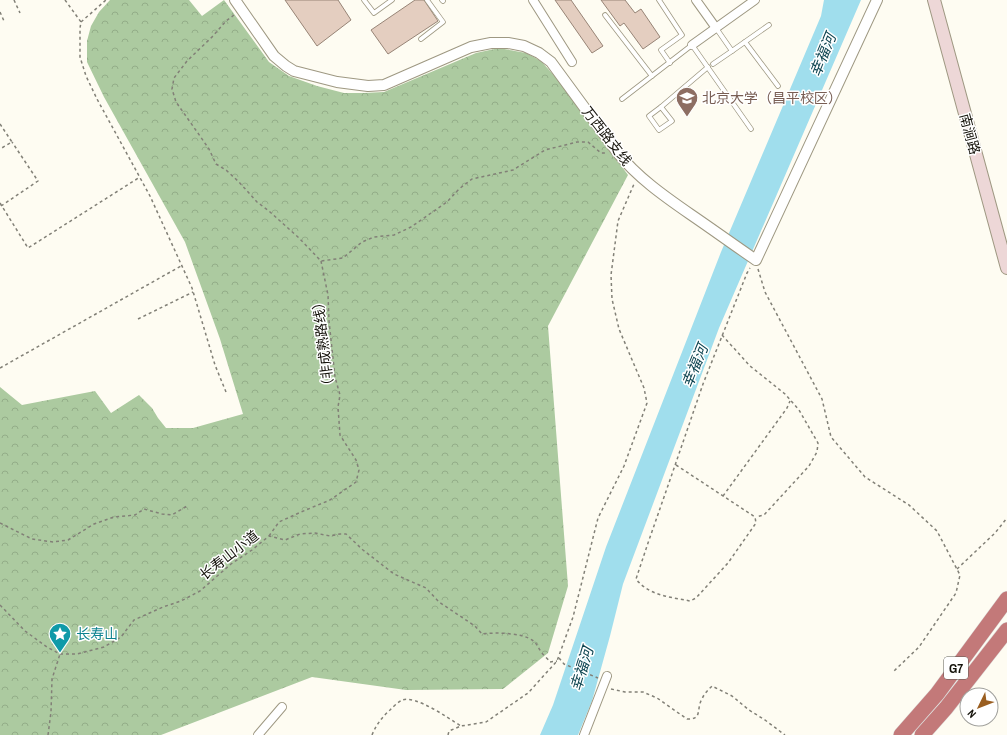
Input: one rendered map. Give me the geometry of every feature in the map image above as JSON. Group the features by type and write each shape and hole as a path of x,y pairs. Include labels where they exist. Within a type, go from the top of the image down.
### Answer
{"highway":[{"name":"G7","path":"901,735 937,694 1007,599"},
{"name":"G7","path":"922,735 946,708 1007,630"}],"main road":[{"name":"南涧路","path":"934,0 1007,268"}],"street":[{"name":"万西路支线","path":"235,0 274,56 286,66 294,71 337,82 368,86 384,85 471,47 491,43 508,43 524,46 539,52 551,62 617,152 638,174 666,197 756,260"},
{"path":"533,0 572,62"},
{"path":"696,0 716,28"},
{"path":"692,45 755,0"},
{"path":"756,260 877,0"},
{"path":"584,735 605,682"},
{"path":"258,735 282,707"}],"lane":[{"path":"364,0 374,13 392,0"},
{"path":"421,39 443,22 427,0"},
{"path":"659,0 682,35 661,50 670,63"},
{"path":"605,15 652,76"},
{"path":"713,64 769,25"},
{"path":"716,28 732,51"},
{"path":"745,42 778,86"},
{"path":"622,99 692,45 751,129"},
{"path":"661,107 672,121 659,130 649,116 708,67"}],"path":[{"path":"14,0 20,13"},
{"path":"65,0 81,22"},
{"path":"106,0 81,22 80,57 86,76 97,99 150,196 182,266 193,292 215,364 226,392"},
{"path":"242,9 226,21 187,61 174,78 172,89 176,102 200,136 216,164 226,170 257,202 299,238 322,261 343,258 362,242 374,237 394,235 411,227 447,202 459,189 472,179 513,170 545,150 577,142 588,142 601,153 617,152"},
{"path":"0,12 4,22"},
{"path":"0,124 38,181 1,204 28,248 140,177"},
{"path":"0,150 12,142"},
{"path":"448,735 449,731 460,726 486,722 528,693 557,661 573,617 598,518 624,466 647,403 644,388 619,329 612,299 610,275 618,221 638,174"},
{"path":"676,465 755,517 756,523 728,563 696,598 690,601 654,593 641,586 636,579 703,384 747,273 756,260"},
{"path":"756,260 765,292 822,399 831,436 865,477 909,505 937,531 960,575 956,593 919,647 894,671"},
{"name":"（非成熟路线）","path":"268,536 279,522 330,500 356,482 359,470 356,460 340,435 338,407 340,395 335,377 328,296 322,261"},
{"path":"0,368 182,266"},
{"path":"138,320 193,292"},
{"path":"722,335 750,366 785,394 799,410 818,443 818,452 809,466 764,515 755,517"},
{"path":"724,496 787,408 790,401"},
{"path":"0,523 32,539 53,542 68,540 94,524 114,517 135,515 144,509 172,515 187,506"},
{"path":"957,569 995,533 1007,518"},
{"name":"长寿山小道","path":"60,654 77,654 104,647 121,637 134,620 181,601 200,591 231,564 252,550 268,536 285,540 300,534 315,533 330,536 346,534 394,574 426,588 440,602 475,626 482,634 510,634 525,637 533,640 541,653 550,662 557,661"},
{"path":"0,605 25,631 47,647 60,654 52,679 51,712 48,735"},
{"path":"559,657 564,664 625,692 643,692 656,698 687,719 697,717 702,698 712,686 732,696 749,710 785,735"},
{"path":"372,735 374,729 384,716 402,700 412,700 428,706 460,726"}],"green space":[{"path":"110,0 189,0 202,16 224,0 269,62 289,76 317,86 344,93 384,92 476,53 499,48 526,53 541,61 559,81 628,175 548,326 568,586 548,653 503,689 406,690 312,677 161,735 0,735 0,387 22,405 95,391 111,413 139,395 152,408 166,428 193,428 243,414 220,339 185,242 104,97 87,62 87,41 91,26 99,12"}],"water":[{"name":"幸福河","path":"824,0 861,0 719,328 623,584 592,701 578,735 540,735 553,705 606,547 721,252 821,16"}],"building":[{"path":"285,0 338,0 351,20 317,46"},
{"path":"415,0 424,0 438,21 388,54 371,30"},
{"path":"555,0 571,0 603,46 592,53"},
{"path":"601,0 625,0 635,13 641,9 660,37 643,49 624,23 620,26"}],"place":[{"name":"北京大学（昌平校区）","path":"687,118"},
{"name":"长寿山","path":"60,654"}]}
